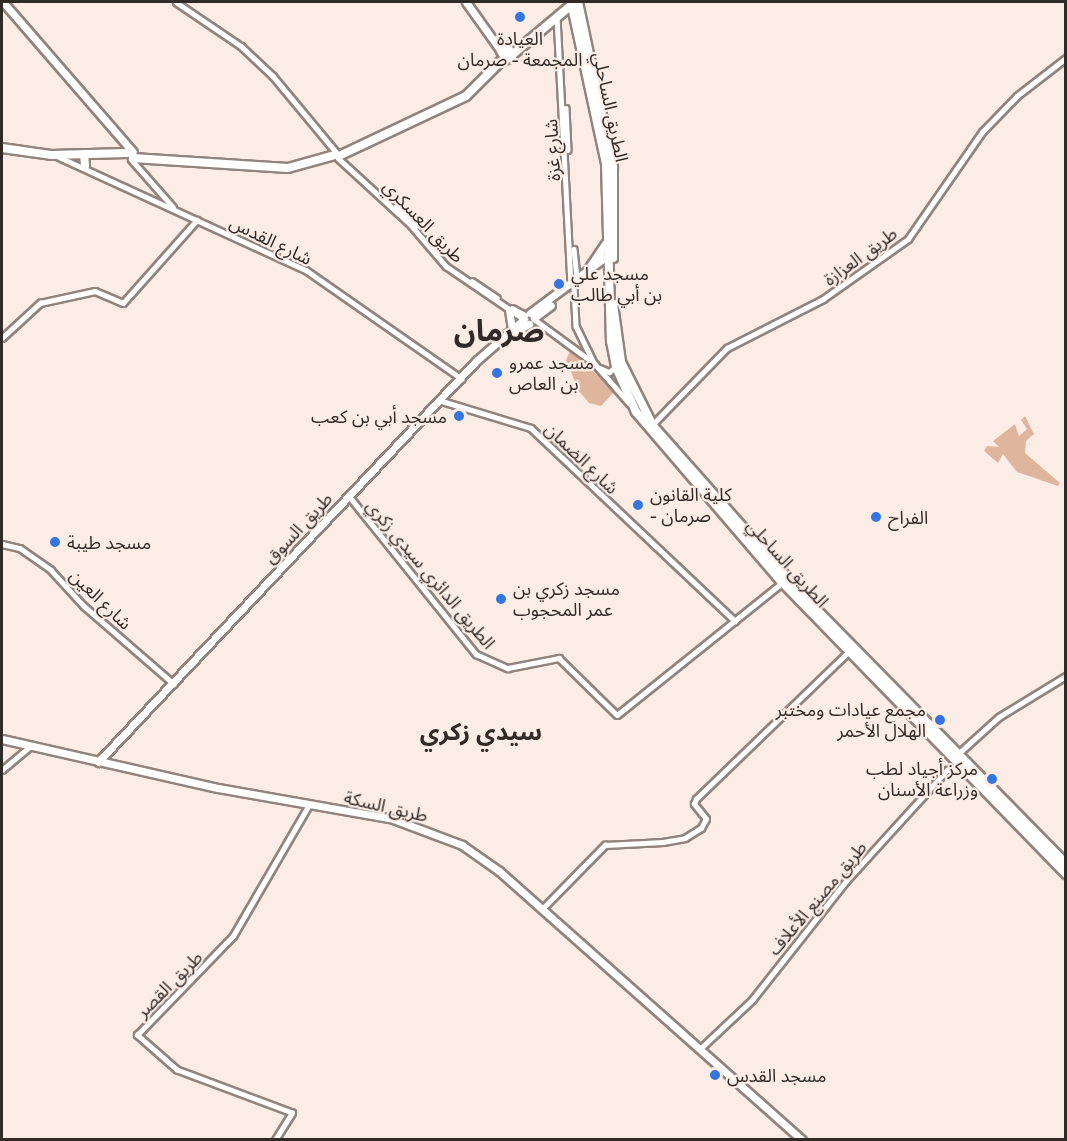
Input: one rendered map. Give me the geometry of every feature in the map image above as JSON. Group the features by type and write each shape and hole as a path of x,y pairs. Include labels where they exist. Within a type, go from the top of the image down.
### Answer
{"highway":[{"path":"2,148 51,155 132,155 288,168 337,154 463,96 507,52 561,13 572,2"},
{"name":"الطريق الساحلي","path":"572,2 578,16 608,136 612,201 608,322 616,367 639,411 740,529 1065,874"},
{"path":"561,13 578,16 585,2"},
{"path":"84,154 85,166"},
{"path":"132,155 147,159 163,159"},
{"path":"144,170 147,159"},
{"name":"الطريق الساحلي","path":"612,201 607,241 618,350 639,411 782,582 848,652 1065,864"},
{"path":"607,241 593,268 608,275"}],"main road":[{"path":"3,2 122,139 132,155"},
{"path":"466,2 507,52"},
{"name":"طريق السوق","path":"350,497 447,399 461,379 496,346 575,282 609,258"},
{"path":"509,310 514,322 512,330"},
{"name":"طريق السوق","path":"98,762 461,379 512,330 529,318"},
{"name":"طريق السوق","path":"107,764 110,755 174,684"},
{"name":"طريق السكة","path":"2,739 107,764 431,831 480,856 705,1047 802,1140"}],"street":[{"path":"176,2 241,46 273,76 337,154"},
{"name":"شارع غزة","path":"561,13 576,326 595,365"},
{"name":"طريق العزازة","path":"653,426 661,412 730,345 812,306 908,239 982,132 1017,96 1065,58"},
{"name":"طريق العسكري","path":"337,154 411,225 446,266 509,310 529,318"},
{"name":"طريق العسكري","path":"337,154 411,220 445,262 529,318"},
{"name":"شارع القدس","path":"51,155 85,166 306,270 461,379"},
{"path":"132,155 175,209"},
{"path":"2,338 40,303 95,291 123,303 197,220"},
{"path":"529,318 595,365 607,371 616,367"},
{"path":"595,365 639,411 652,415 661,412"},
{"name":"شارع الضمان","path":"447,399 531,428 735,621"},
{"name":"الطريق الدائري سيدي زكري","path":"350,497 476,654 508,668 559,658 614,714 624,713 782,582"},
{"name":"شارع العين","path":"2,544 20,548 51,570 84,606 174,684"},
{"path":"542,909 605,845 653,844 696,832 706,819 694,804 696,799 848,652"},
{"path":"947,770 999,717 1065,676"},
{"path":"2,770 29,747"},
{"path":"947,770 958,760"},
{"name":"طريق مصنع الأعلاف","path":"705,1047 752,1000 846,880 947,770"},
{"name":"طريق القصر","path":"275,1140 292,1113 177,1070 137,1035 233,936 309,805"}],"shaded area":[{"path":"570,351 615,391 601,406 589,403 579,391 566,360"},
{"path":"1025,416 1034,434 1026,441 1025,453 1060,483 1058,486 1017,472 1003,454 998,463 984,451 987,446 999,447 993,441 1015,424 1019,436 1027,429 1021,420"}],"place":[{"name":"العيادة المجمعة - صرمان","path":"520,17"},
{"name":"مسجد علي بن أبي طالب","path":"559,284"},
{"name":"مسجد عمرو بن العاص","path":"497,373"},
{"name":"مسجد أبي بن كعب","path":"459,416"},
{"name":"كلية القانون - صرمان","path":"638,505"},
{"name":"الفراح","path":"876,517"},
{"name":"مسجد طيبة","path":"55,542"},
{"name":"مسجد زكري بن عمر المحجوب","path":"501,599"},
{"name":"مجمع عيادات ومختبر الهلال الأحمر","path":"940,720"},
{"name":"مركز أجياد لطب وزراعة الأسنان","path":"992,779"},
{"name":"مسجد القدس","path":"715,1075"}],"district":[{"name":"صرمان","path":"499,330"},
{"name":"سيدي زكري","path":"481,731"}]}
